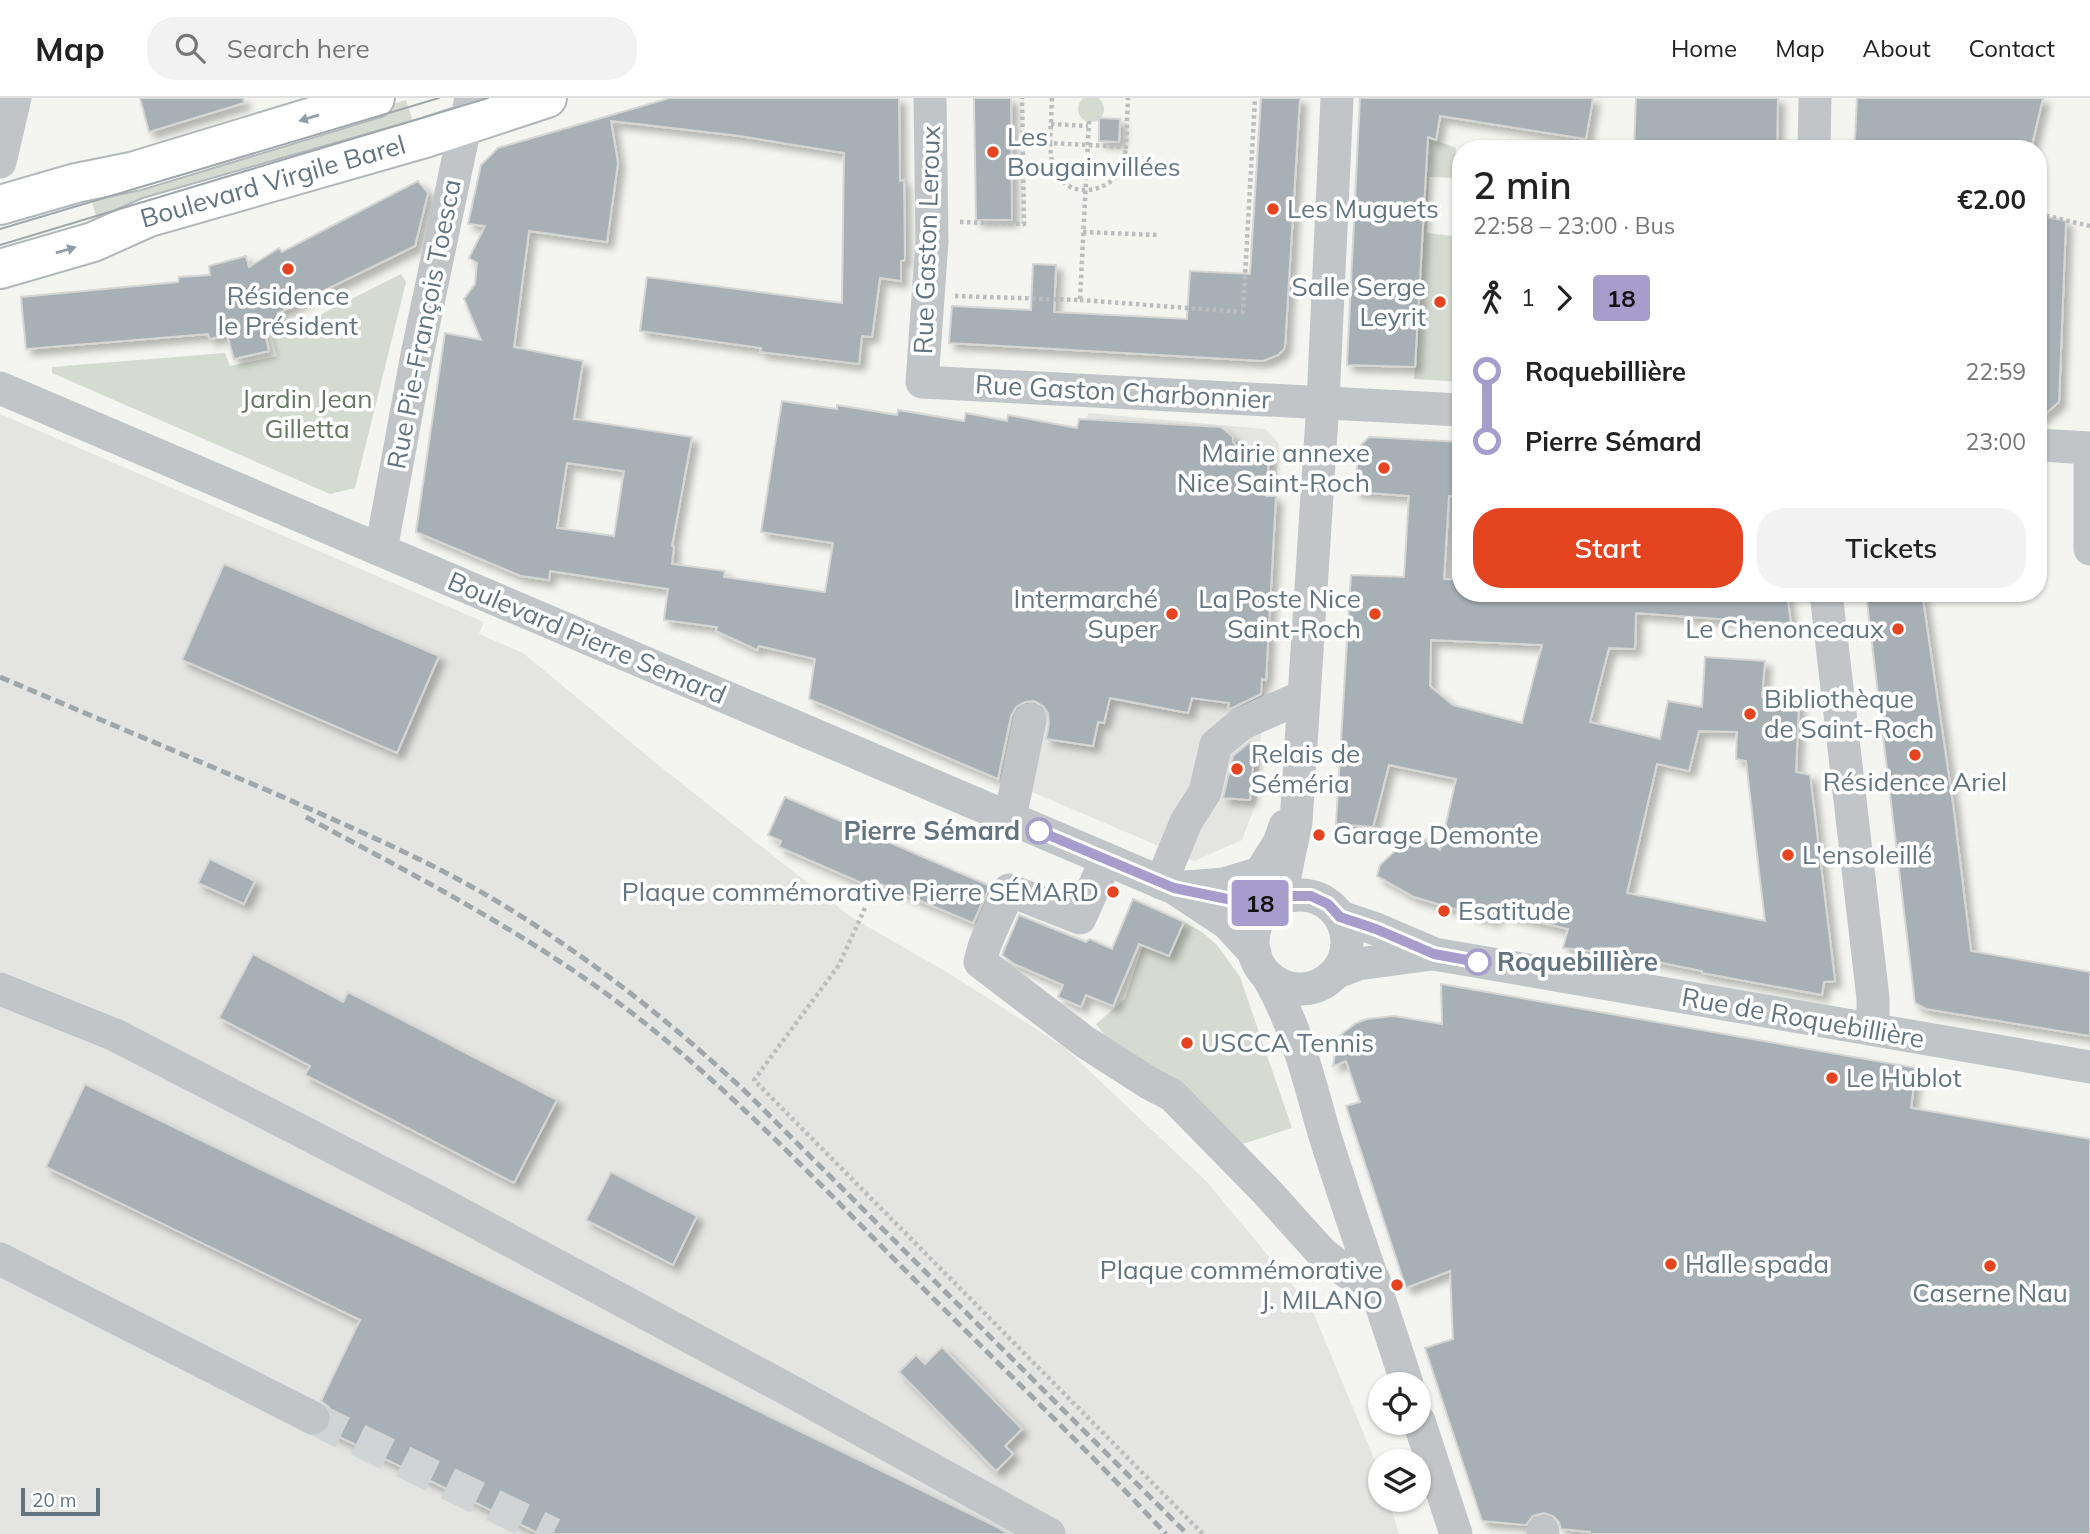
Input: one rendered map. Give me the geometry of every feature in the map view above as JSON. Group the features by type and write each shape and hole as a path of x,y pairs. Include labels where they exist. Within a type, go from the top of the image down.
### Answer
{"main road":[{"name":"Boulevard Virgile Barel","path":"0,205 76,183 135,171 374,98"},
{"name":"Boulevard Virgile Barel","path":"0,269 93,242 149,217 468,112 547,98"}],"street":[{"path":"0,162 15,98"},
{"name":"Rue Gaston Leroux","path":"922,382 932,222 930,98"},
{"path":"1277,901 1297,807 1323,402 1337,98"},
{"path":"1814,140 1815,98"},
{"name":"Rue Pie-François Toesca","path":"381,550 420,341 468,112"},
{"name":"Rue Gaston Charbonnier","path":"922,382 1452,409"},
{"name":"Boulevard Pierre Semard","path":"1,388 1167,886 1227,923 1261,965"},
{"path":"2047,446 2090,449"},
{"path":"2090,457 2090,549"},
{"path":"1827,602 1873,998 1873,1029"},
{"path":"1297,807 1261,873 1224,884 1167,886 1186,822 1205,792 1216,745 1241,724 1304,696"},
{"path":"1010,818 1030,720"},
{"path":"1297,807 1308,869 1346,931 1347,945 1344,960 1315,1000 1307,1068"},
{"path":"1106,860 1080,918 1009,890 980,962 1085,1042 1172,1095 1267,1192 1322,1253 1348,1273 1374,1280"},
{"name":"Boulevard Pierre Semard","path":"1167,886 1242,902 1277,901"},
{"path":"1331,908 1300,895 1277,901 1263,913 1256,925 1253,939 1261,965 1289,1017 1307,1068 1325,1136 1404,1372"},
{"name":"Rue de Roquebillière","path":"1331,908 1434,954 2090,1067"},
{"name":"Rue de Roquebillière","path":"1330,978 1357,964 1434,954"},
{"path":"1261,965 1288,988 1300,989 1330,978"},
{"path":"0,989 115,1035 404,1185 787,1389 1049,1534"},
{"path":"0,1259 313,1418"},
{"path":"1424,1435 1456,1534"}],"path":[{"path":"932,222 1024,224 1022,98"},
{"path":"1052,98 1049,143 1052,164 1067,185 1085,190 1096,190 1108,185 1124,163 1128,98"},
{"path":"928,295 1080,300 1243,312 1255,98"},
{"path":"1051,124 1088,123 1080,300"},
{"path":"1049,143 1125,147"},
{"path":"2047,216 2090,226"},
{"path":"1083,232 1157,235"},
{"path":"865,908 839,965 754,1080 1203,1534"}],"shaded area":[{"path":"1088,413 1266,429 1279,444 1257,800 1242,840 1194,861 1025,789"},
{"path":"0,414 484,622 479,634 523,653 657,764 851,917 950,974 1064,1047 1206,1181 1311,1307 1370,1449 1368,1449 1368,1512 1393,1512 1399,1534 0,1534"}],"green space":[{"path":"1091,96 1100,100 1104,109 1100,118 1091,122 1082,118 1078,109 1082,100"},
{"path":"406,100 415,129 98,223 90,195"},
{"name":"Salle Serge Leyrit","path":"1428,137 1452,146 1452,178 1429,177 1427,233 1452,236 1452,381 1414,379"},
{"name":"Jardin Jean Gilletta","path":"401,274 406,282 355,488 330,494 52,373 52,367 225,353 230,366 277,356 272,339"},
{"name":"USCCA Tennis","path":"1184,922 1217,945 1240,977 1292,1128 1233,1147 1125,1061 1096,1024 1125,999 1143,945 1169,956"}],"building":[{"path":"140,98 243,98 244,103 149,132"},
{"path":"670,98 899,98 905,260 901,261 901,281 880,278 872,337 862,336 859,364 760,352 761,348 640,331 647,277 842,303 844,153 740,136 611,121 618,163 607,242 529,231 514,347 583,361 574,419 692,437 672,546 672,564 725,571 724,577 825,592 833,543 761,532 782,401 837,409 837,405 897,415 898,410 964,421 966,413 1007,421 1008,415 1077,428 1079,419 1221,427 1233,437 1233,442 1252,465 1270,447 1266,496 1276,496 1266,680 1262,679 1261,694 1228,710 1229,703 1192,698 1188,713 1110,698 1104,723 1098,722 1093,746 1046,739 1048,713 1034,701 1025,702 1016,707 1011,716 998,779 809,699 815,659 759,646 757,650 716,631 717,627 664,620 668,589 550,571 549,580 521,576 416,532 445,333 481,340 464,299 475,284 477,263 469,258 485,226 468,224 481,165 498,148","holes":["567,463 624,471 614,536 557,528"]},
{"name":"Les Bougainvillées","path":"974,98 1011,98 1012,220 976,220"},
{"name":"Les Muguets","path":"1261,98 1300,98 1285,346 1278,355 1263,361 949,343 952,306 1031,310 1033,264 1056,265 1054,312 1187,319 1190,271 1250,274"},
{"path":"1360,98 1593,98 1586,139 1440,116 1436,140 1428,137 1415,367 1347,365"},
{"path":"1636,98 1778,98 1777,140 1634,140"},
{"path":"1857,98 2043,98 2033,140 1855,140"},
{"path":"1099,118 1120,119 1119,142 1099,141"},
{"name":"Résidence le Président","path":"418,181 428,193 415,246 278,313 279,322 263,326 269,351 234,359 227,335 210,339 208,334 26,349 21,297 178,282 179,277 210,275 209,266 246,256 249,267 279,248 282,252"},
{"path":"2047,217 2066,221 2059,402 2047,412"},
{"path":"1369,437 1452,442 1452,496 1449,496 1444,579 1452,579 1452,602 1788,602 1791,624 1636,613 1635,649 1609,648 1590,722 1660,739 1668,701 1702,707 1705,657 1765,661 1762,697 1799,700 1796,772 1810,775 1835,981 1824,982 1822,995 1702,973 1614,953 1563,948 1568,929 1497,912 1495,921 1414,897 1377,876 1380,865 1414,833 1440,850 1456,779 1389,765 1373,827 1336,824 1351,575 1404,577 1409,496 1355,492 1361,445","holes":["1431,640 1542,645 1522,723 1453,705 1430,686","1699,731 1737,732 1736,759 1746,761 1765,921 1627,893 1657,764 1689,771"]},
{"path":"224,564 439,656 397,753 182,660"},
{"path":"1867,602 1923,602 1971,951 2090,972 2090,1036 1926,1009 1915,1003"},
{"path":"1250,742 1255,742 1250,800 1223,798 1233,756"},
{"path":"785,797 990,886 973,923 876,882 873,888 779,847 781,841 768,835"},
{"path":"210,859 255,881 244,904 198,883"},
{"path":"1133,899 1184,922 1169,956 1139,944 1113,1006 1086,995 1081,1007 1058,997 1063,985 1014,964 1002,955 1019,915 1086,942 1090,939 1112,949"},
{"path":"253,954 343,1002 348,992 557,1100 514,1183 305,1075 310,1066 219,1018"},
{"name":"Halle spada","path":"1441,984 1916,1068 1911,1108 2090,1139 2090,1534 1590,1534 1561,1529 1553,1516 1544,1513 1533,1516 1526,1525 1482,1521 1425,1348 1453,1339 1450,1271 1406,1288 1346,1106 1360,1102 1346,1061 1333,1066 1338,1037 1356,1023 1394,1016 1442,1024"},
{"path":"85,1084 1009,1534 540,1534 327,1431 332,1416 329,1407 321,1401 360,1320 46,1167"},
{"path":"611,1172 697,1216 673,1265 586,1220"},
{"path":"942,1347 1022,1429 1005,1446 1013,1454 996,1471 899,1372 916,1355 925,1364"}],"tunnel":[{"path":"313,1418 553,1534"}],"tram line":[{"path":"0,229 439,98"},
{"path":"0,245 488,98"}],"railway":[{"path":"0,677 283,797 413,856 488,896 558,940 624,988 688,1040 749,1095 1187,1534"},
{"path":"306,817 458,900 532,944 604,992 684,1055 796,1160 1166,1534"}],"bus line":[{"name":"18","path":"1039,831 1174,888 1242,902 1274,903 1290,896 1311,896 1328,904 1340,917 1434,954 1478,962"}],"place":[{"name":"Les Bougainvillées","path":"993,152"},
{"name":"Les Muguets","path":"1273,209"},
{"name":"Résidence le Président","path":"288,269"},
{"name":"Salle Serge Leyrit","path":"1440,302"},
{"name":"Mairie annexe Nice Saint-Roch","path":"1384,468"},
{"name":"Intermarché Super","path":"1172,614"},
{"name":"La Poste Nice Saint-Roch","path":"1375,614"},
{"name":"Le Chenonceaux","path":"1898,629"},
{"name":"Bibliothèque de Saint-Roch","path":"1750,714"},
{"name":"Résidence Ariel","path":"1915,755"},
{"name":"Relais de Séméria","path":"1237,769"},
{"name":"Pierre Sémard","path":"1039,831"},
{"name":"Garage Demonte","path":"1319,835"},
{"name":"L'ensoleillé","path":"1788,855"},
{"name":"Plaque commémorative Pierre SÉMARD","path":"1113,892"},
{"name":"Esatitude","path":"1444,911"},
{"name":"Roquebillière","path":"1478,962"},
{"name":"USCCA Tennis","path":"1187,1043"},
{"name":"Le Hublot","path":"1832,1078"},
{"name":"Halle spada","path":"1671,1264"},
{"name":"Caserne Nau","path":"1990,1266"},
{"name":"Plaque commémorative J. MILANO","path":"1397,1285"}]}
